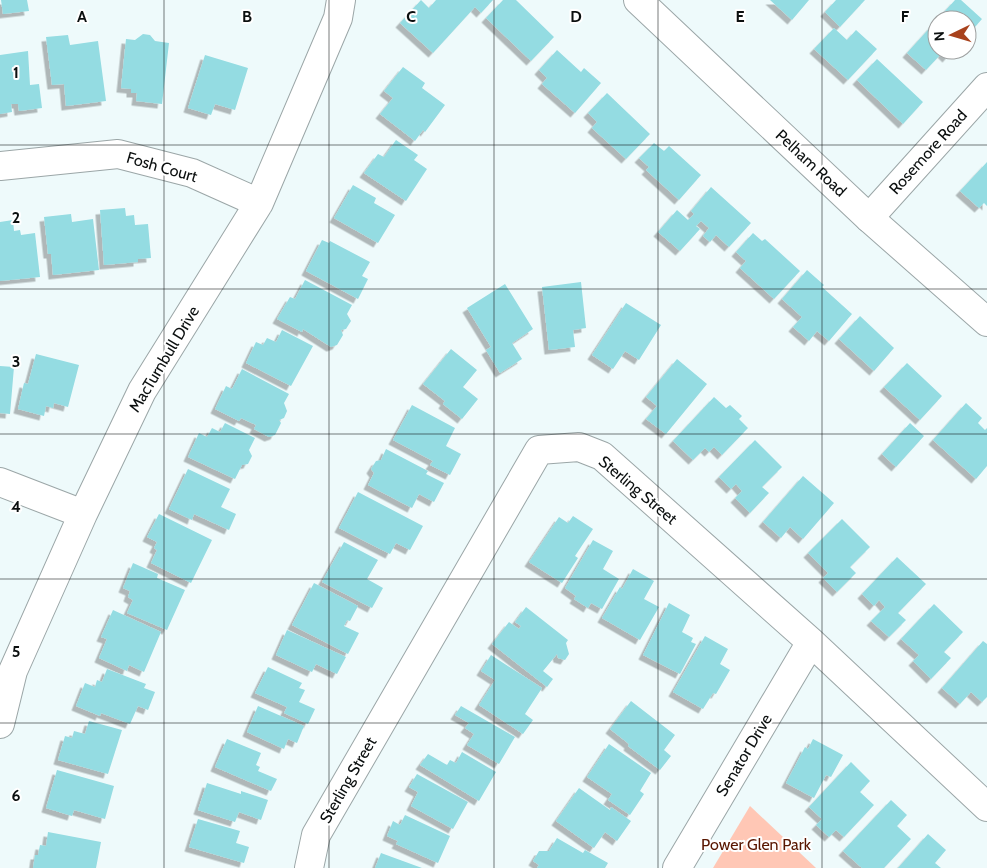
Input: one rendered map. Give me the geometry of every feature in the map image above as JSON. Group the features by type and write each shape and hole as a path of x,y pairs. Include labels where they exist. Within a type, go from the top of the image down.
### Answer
{"street":[{"name":"MacTurnbull Drive","path":"0,724 13,671 83,514 142,391 259,203 338,18 342,0"},
{"name":"Pelham Road","path":"638,0 869,218 987,322"},
{"name":"Rosemore Road","path":"869,218 903,178 987,87"},
{"name":"Fosh Court","path":"0,166 118,154 192,173 259,203"},
{"name":"Sterling Street","path":"309,868 316,835 539,450 580,447 602,456 811,642 987,807"},
{"path":"0,482 83,514"},
{"name":"Senator Drive","path":"677,868 811,642"}],"green space":[{"name":"Power Glen Park","path":"750,806 816,868 713,868"}],"building":[{"path":"1,0 27,0 29,11 3,14"},
{"path":"421,0 429,8 436,0 493,0 481,13 475,7 433,53 400,23"},
{"path":"503,0 516,0 554,37 531,61 486,18"},
{"path":"770,0 809,0 792,20"},
{"path":"836,0 865,0 840,27 825,12"},
{"path":"955,0 961,0 972,10 946,10"},
{"path":"977,14 982,19 977,25"},
{"path":"834,28 847,40 856,30 877,49 848,80 814,49"},
{"path":"927,31 927,60 935,60 926,70 907,53"},
{"path":"143,34 150,35 155,41 169,43 162,104 136,101 137,93 131,93 131,89 121,88 126,39 135,40"},
{"path":"68,35 70,45 98,41 106,101 66,106 64,84 52,85 46,37"},
{"path":"557,50 581,72 584,68 601,83 575,113 542,84 547,78 539,70"},
{"path":"28,51 30,85 39,84 42,108 19,111 18,104 11,104 12,112 0,114 0,55"},
{"path":"205,55 248,68 235,110 215,104 211,115 188,108"},
{"path":"877,59 923,102 903,124 857,80"},
{"path":"403,67 425,83 422,88 445,105 425,132 423,130 415,141 380,114 393,98 384,91"},
{"path":"607,93 650,134 626,159 592,128 597,122 588,113"},
{"path":"396,140 418,155 414,160 427,169 406,201 364,173 378,154 384,157"},
{"path":"654,143 664,151 669,146 701,175 679,200 646,170 649,167 639,158"},
{"path":"987,162 987,206 984,203 979,208 960,191"},
{"path":"353,185 376,198 374,203 395,215 378,243 334,218"},
{"path":"711,187 751,223 729,247 716,235 710,242 703,236 709,228 701,221 696,226 700,229 680,251 658,232 677,210 688,220 694,214 691,211"},
{"path":"125,208 126,216 134,215 135,225 148,224 151,258 138,259 138,262 104,265 100,210"},
{"path":"71,214 72,222 93,219 99,270 53,275 51,254 48,254 44,217"},
{"path":"13,220 14,231 20,230 21,235 35,233 40,277 0,281 0,222"},
{"path":"753,233 762,241 765,239 800,271 774,299 740,268 746,261 736,252"},
{"path":"322,240 329,243 330,241 370,262 362,276 368,279 358,299 306,271"},
{"path":"807,270 824,285 822,287 852,314 829,341 817,331 809,341 793,327 802,317 782,299"},
{"path":"305,280 352,305 347,314 351,321 346,329 341,330 343,335 337,345 331,347 303,329 302,332 277,319 290,297 295,299"},
{"path":"581,282 586,328 573,330 575,347 549,350 542,287"},
{"path":"505,284 533,329 512,343 522,359 500,373 486,350 491,347 467,308"},
{"path":"626,303 661,325 639,360 625,351 613,369 592,355"},
{"path":"860,316 894,348 874,371 839,339"},
{"path":"282,330 313,346 291,386 246,363 256,342 263,345 267,338 276,342"},
{"path":"451,349 477,370 463,387 478,399 462,419 443,404 445,401 423,384"},
{"path":"36,354 79,365 68,407 54,403 53,408 46,406 44,416 18,409 24,383 28,384"},
{"path":"677,359 707,384 666,434 646,419 657,406 646,397"},
{"path":"907,363 942,396 920,420 884,387"},
{"path":"0,366 14,367 10,414 0,413"},
{"path":"242,369 289,394 284,403 287,411 284,418 279,420 281,423 275,435 269,437 254,429 256,425 241,418 239,421 215,409 226,386 232,389"},
{"path":"714,397 726,408 730,405 742,416 739,419 748,428 722,455 714,447 709,452 705,448 693,460 673,441"},
{"path":"966,403 982,418 978,423 985,430 987,428 987,466 976,479 933,440"},
{"path":"412,405 455,428 446,446 461,454 450,475 430,465 433,461 393,440"},
{"path":"225,423 255,438 249,450 252,456 248,464 242,465 235,479 188,457 199,433 207,437 212,428 220,432"},
{"path":"910,423 924,436 896,467 882,454"},
{"path":"755,440 782,467 762,487 769,493 750,513 735,498 742,491 736,484 731,489 719,477"},
{"path":"386,449 428,471 426,474 444,483 434,502 419,494 412,508 368,485 374,473 371,469 376,461 381,460"},
{"path":"188,469 230,489 221,507 236,514 229,530 194,514 192,520 169,509"},
{"path":"803,476 834,503 803,539 790,527 781,538 763,522"},
{"path":"358,492 423,526 410,550 396,543 390,554 339,528"},
{"path":"159,514 212,540 191,583 151,563 157,550 154,548 157,542 147,537"},
{"path":"573,516 593,529 575,556 578,558 562,583 529,562 559,517 568,523"},
{"path":"842,519 870,547 850,567 856,573 837,592 823,578 828,573 808,553"},
{"path":"593,540 613,551 603,569 619,579 602,609 591,603 588,608 574,599 576,596 565,588"},
{"path":"344,542 378,560 367,579 383,588 372,608 322,582"},
{"path":"897,557 926,584 898,613 906,620 889,637 871,621 885,607 879,600 874,606 862,594"},
{"path":"133,563 158,574 157,578 185,590 167,630 127,613 133,600 128,597 130,591 123,588"},
{"path":"633,569 654,581 644,599 659,607 640,640 602,618"},
{"path":"314,583 358,606 350,621 347,620 344,626 359,633 348,654 292,625"},
{"path":"669,603 690,615 682,632 693,638 691,642 696,644 680,674 643,655"},
{"path":"934,604 963,632 944,652 951,658 931,679 913,661 919,655 901,639"},
{"path":"526,607 568,640 566,643 569,654 565,660 558,658 557,654 543,671 553,679 547,687 492,644 509,622 519,629 521,626 515,622"},
{"path":"113,610 161,632 144,672 129,665 127,671 99,658 107,639 101,637"},
{"path":"287,630 346,657 337,674 316,664 312,672 276,655"},
{"path":"705,636 728,649 720,664 730,670 716,694 713,693 703,709 673,692"},
{"path":"983,641 987,644 987,697 982,702 971,692 960,704 942,688"},
{"path":"491,655 542,688 525,714 533,720 523,734 479,705 495,680 481,671"},
{"path":"268,667 302,683 299,688 305,690 299,702 315,709 308,724 284,713 287,707 255,693"},
{"path":"107,669 146,684 144,688 155,692 148,710 138,706 130,724 101,713 100,716 76,706 85,683 95,687 97,680 102,682"},
{"path":"631,701 675,735 664,750 671,756 660,770 628,746 629,744 610,729"},
{"path":"258,706 304,726 297,743 288,739 284,749 247,732"},
{"path":"461,706 515,737 499,764 467,745 474,734 465,728 469,723 455,715"},
{"path":"89,721 122,730 108,774 58,760 65,736 72,738 74,731 85,734"},
{"path":"227,739 261,753 256,765 260,767 258,771 277,779 271,791 215,767"},
{"path":"813,739 843,755 831,777 826,775 814,798 786,783 805,747 808,749"},
{"path":"609,744 651,773 640,791 644,794 630,815 608,800 612,794 587,777"},
{"path":"462,752 496,772 479,801 420,765 428,754 447,765 450,760 456,763"},
{"path":"851,762 870,781 860,792 874,805 844,837 836,830 829,837 816,825 822,819 809,807"},
{"path":"57,770 114,786 105,819 74,810 72,816 46,808"},
{"path":"417,774 468,802 453,829 411,806 418,792 409,787"},
{"path":"207,783 268,800 261,820 239,812 235,822 198,810"},
{"path":"579,788 610,810 611,807 631,821 617,841 605,832 594,848 556,821"},
{"path":"891,800 907,815 897,826 911,839 884,868 862,868 843,851"},
{"path":"405,815 450,836 438,863 396,844 398,841 387,836 393,821 400,825"},
{"path":"198,819 240,831 236,843 249,847 244,863 189,847"},
{"path":"48,832 101,842 96,868 33,868 35,855 38,855 40,845 46,846"},
{"path":"928,834 946,850 935,863 941,868 898,868"},
{"path":"557,838 583,853 585,850 608,863 605,868 537,868 539,865 533,861 539,851 549,851"},
{"path":"381,853 422,868 375,868"}]}
